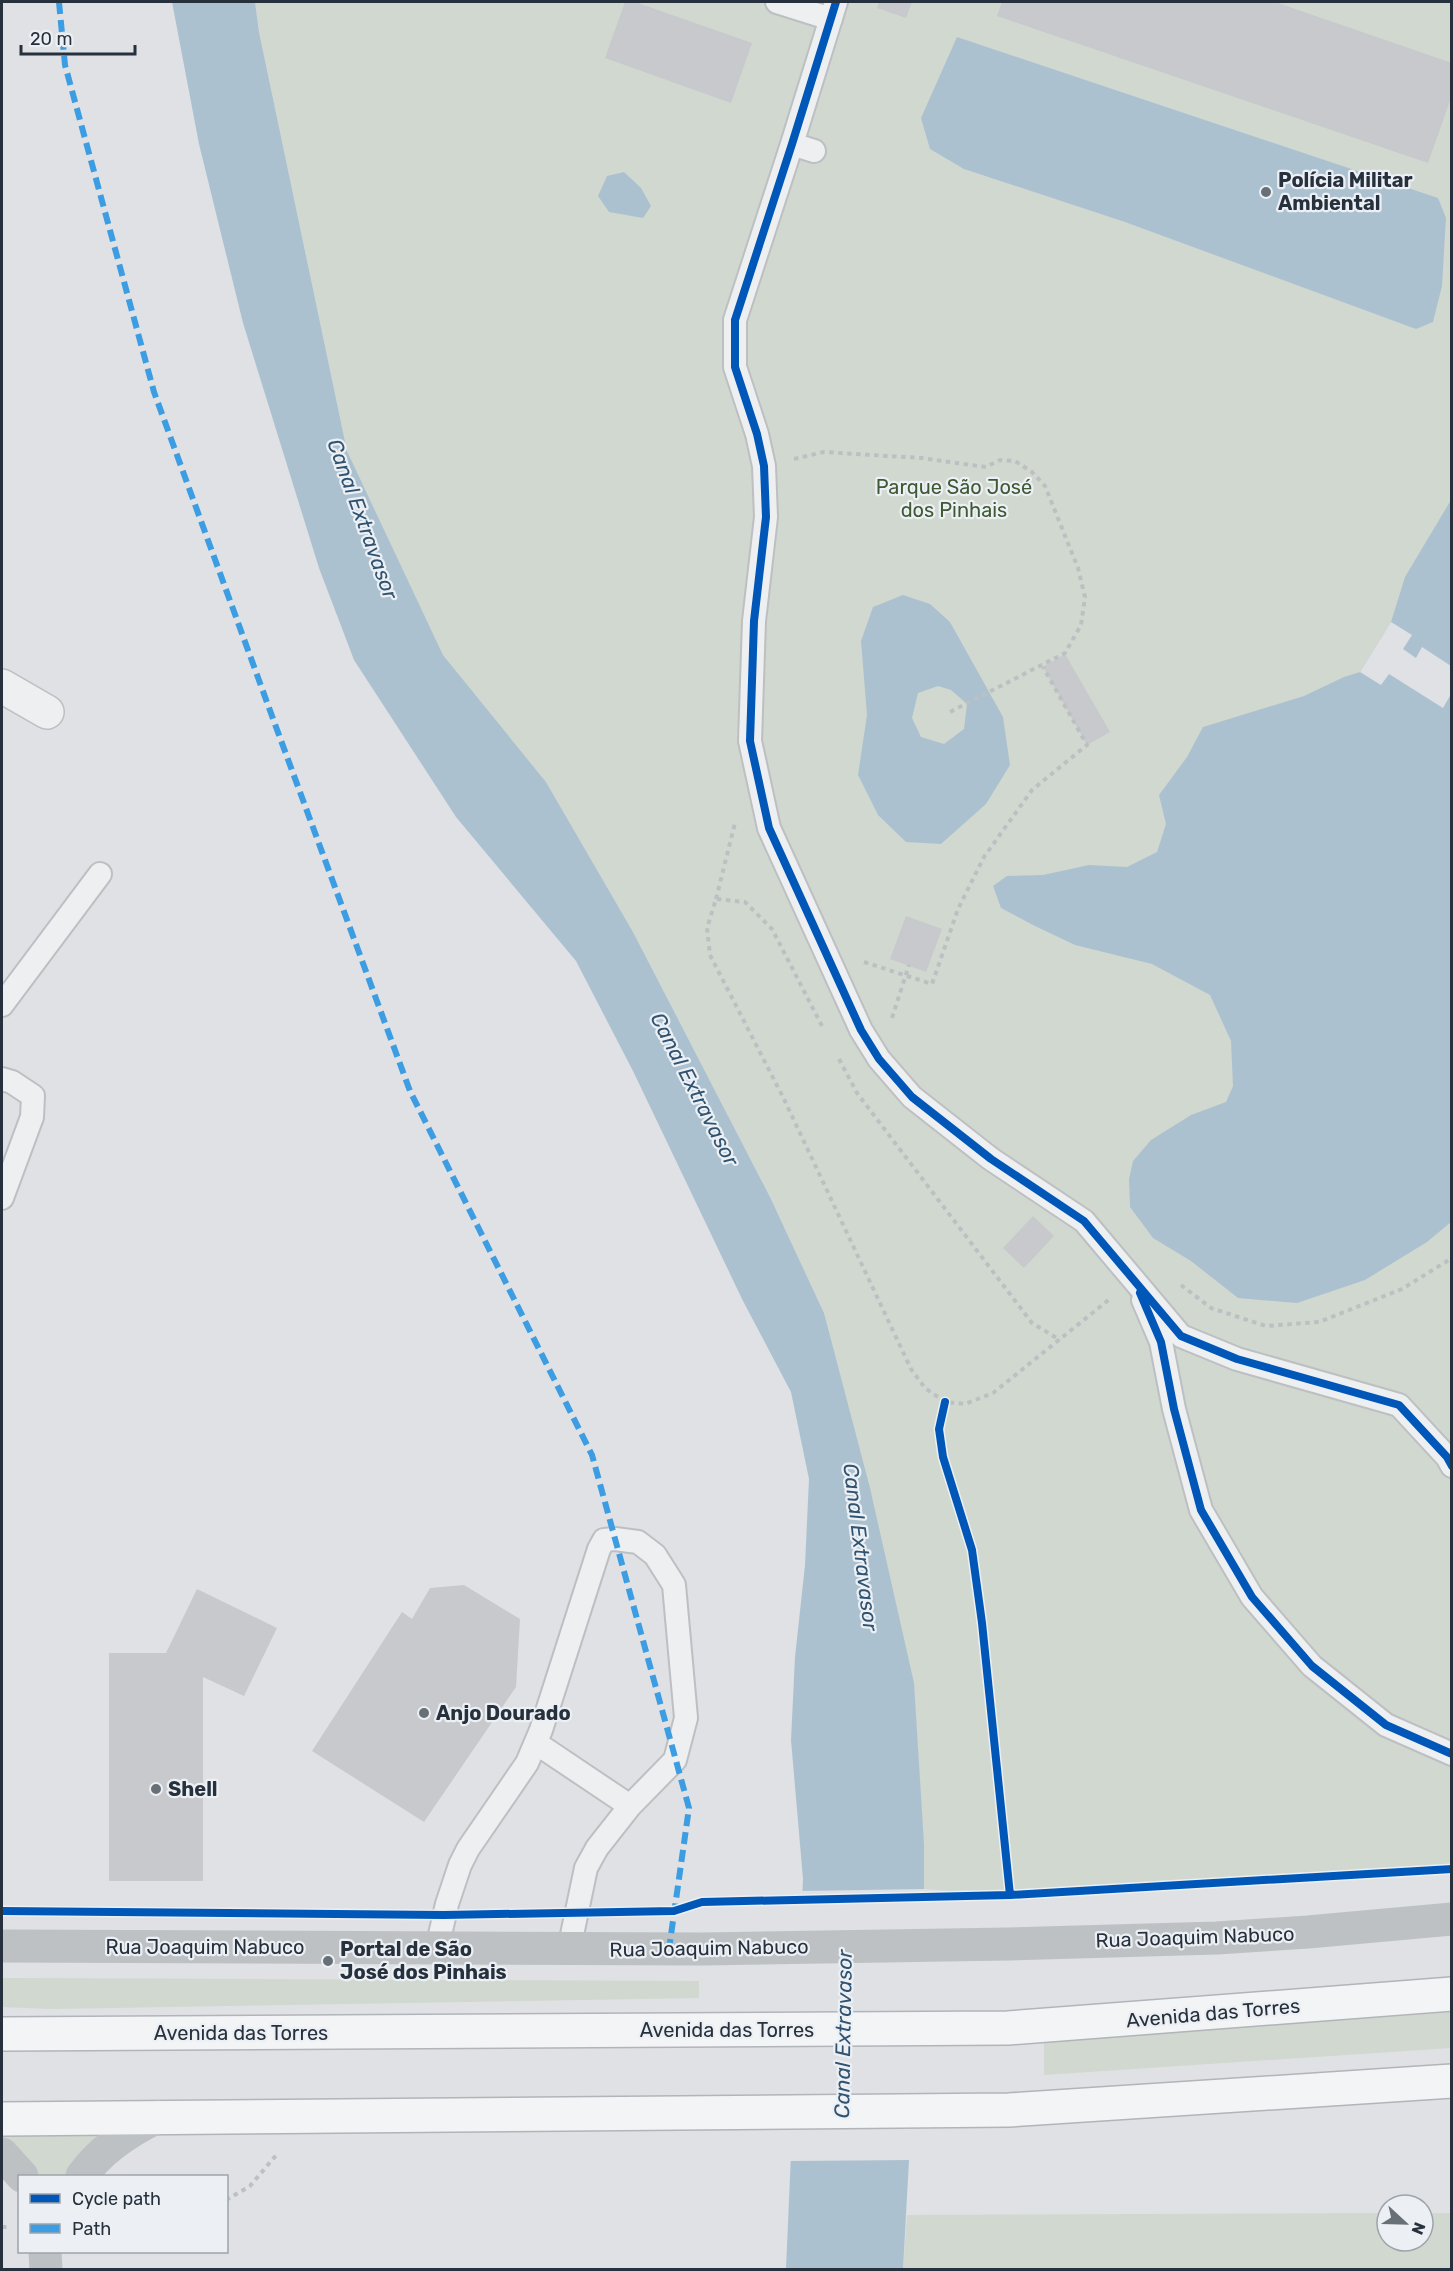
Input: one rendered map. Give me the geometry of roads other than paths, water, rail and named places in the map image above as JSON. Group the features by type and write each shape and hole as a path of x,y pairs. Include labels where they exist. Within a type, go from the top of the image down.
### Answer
{"highway":[{"name":"Avenida das Torres","path":"2,2034 1008,2028 1452,1994"},
{"path":"2,2119 1009,2110 1452,2081"}],"main road":[{"name":"Rua Joaquim Nabuco","path":"2,1946 703,1949 1008,1944 1217,1938 1452,1919"},
{"path":"83,2175 117,2141 133,2129 158,2117"},
{"path":"2,2154 21,2175"}],"street":[{"path":"2,686 46,712"}],"lane":[{"path":"777,2 833,10 735,320 735,367 757,434 764,466 766,517 754,621 750,741 768,828 861,1030 879,1059 912,1097 982,1152 1084,1221 1181,1336 1237,1359 1399,1405 1447,1457 1452,1466"},
{"path":"792,144 814,151"},
{"path":"2,1005 100,874"},
{"path":"2,1079 12,1082 33,1096 32,1117 2,1198"},
{"path":"1134,1279 1161,1342 1173,1408 1201,1510 1252,1597 1312,1666 1386,1725 1452,1754"},
{"path":"437,1948 447,1904 460,1865 468,1849 527,1763 536,1743 599,1549 604,1540 638,1542 655,1555 674,1585 686,1718 675,1760 630,1806 597,1848 586,1868 569,1949"},
{"path":"536,1743 630,1806"}],"water":[{"name":"Canal Extravasor","path":"172,2 255,2 259,32 347,451 443,655 546,782 633,932 770,1197 824,1313 870,1488 914,1683 924,1844 924,1889 903,2269 786,2269 803,1879 791,1740 795,1657 805,1565 809,1479 791,1392 743,1301 633,1071 576,961 456,817 354,660 319,568 243,323 199,144"},
{"path":"957,37 1438,198 1446,218 1442,286 1433,322 1416,329 1125,222 964,169 930,149 921,118"},
{"path":"624,172 641,188 651,206 643,218 609,212 598,196 607,176"},
{"path":"1451,500 1451,1222 1427,1242 1365,1280 1297,1303 1238,1298 1191,1261 1153,1238 1130,1207 1129,1179 1133,1161 1151,1140 1191,1115 1226,1102 1233,1086 1231,1041 1210,995 1152,964 1075,945 1035,926 1001,908 993,886 1007,876 1043,875 1089,865 1127,867 1157,852 1166,824 1159,795 1187,757 1203,727 1304,696 1360,672 1391,622 1405,577"},
{"path":"903,595 930,604 950,622 1003,717 1010,765 986,804 941,844 906,842 878,815 858,775 867,715 861,641 873,607","holes":["938,686 951,690 967,704 964,729 944,744 921,737 912,718 918,693"]}],"place":[{"name":"Polícia Militar Ambiental","path":"1266,192"},
{"name":"Anjo Dourado","path":"424,1713"},
{"name":"Shell","path":"156,1789"},
{"name":"Portal de São José dos Pinhais","path":"328,1961"}],"park label":[{"name":"Parque São José dos Pinhais","path":"954,498"}]}
